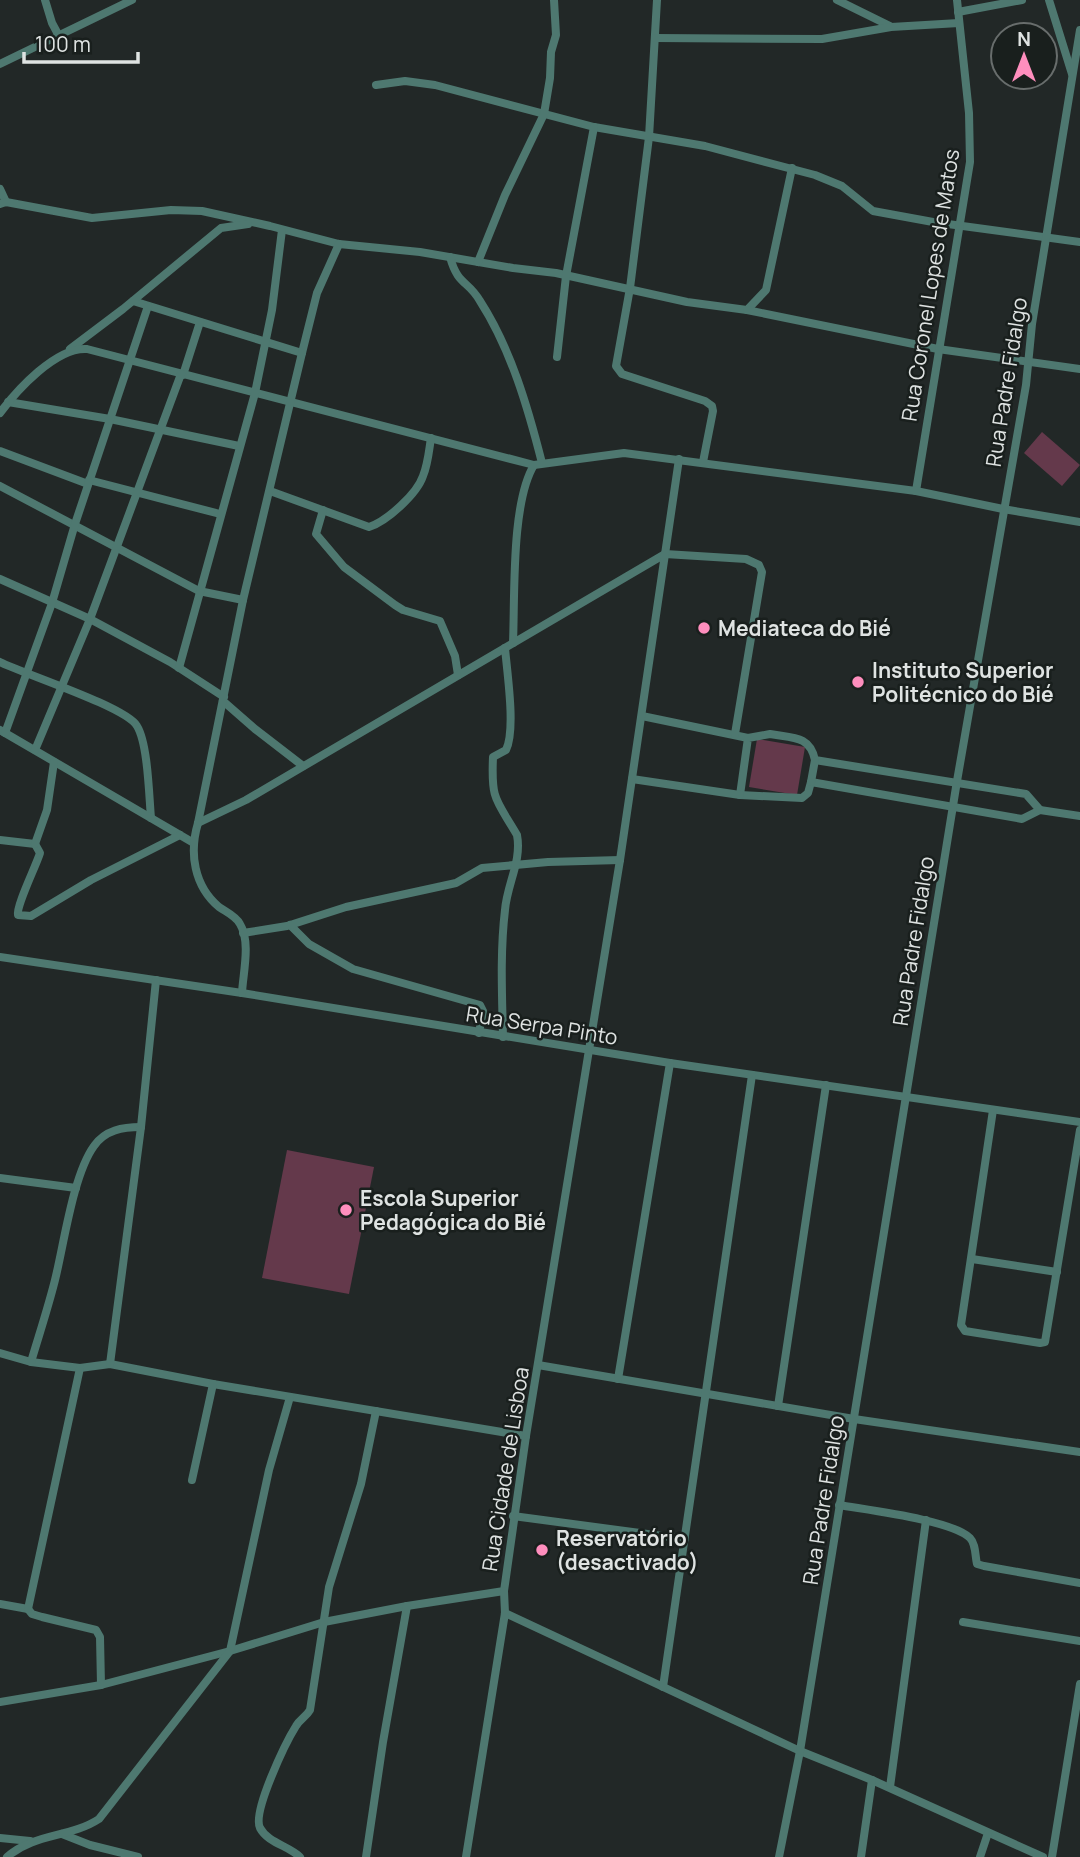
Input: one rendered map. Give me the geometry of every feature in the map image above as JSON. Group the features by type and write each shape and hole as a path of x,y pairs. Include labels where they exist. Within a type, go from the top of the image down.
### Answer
{"street":[{"path":"46,0 52,23 59,36"},
{"path":"0,64 132,0"},
{"path":"478,262 505,195 544,114 551,78 551,52 556,36 554,0"},
{"path":"657,0 649,137 617,370 622,374 705,401 712,406 703,462"},
{"name":"Rua Coronel Lopes de Matos","path":"916,491 970,162 957,0"},
{"path":"958,12 1022,0"},
{"path":"1049,0 1073,76"},
{"path":"840,1 891,27"},
{"path":"655,38 822,39 891,27 959,23"},
{"name":"Rua Padre Fidalgo","path":"779,1857 800,1751 957,781 1026,385 1080,30"},
{"path":"376,85 405,80 435,85 594,127 705,146 815,174 842,186 873,211 1080,242"},
{"path":"557,357 566,276 594,127"},
{"path":"747,310 766,290 792,169"},
{"path":"0,189 3,203 92,218 189,209 338,244 450,257 566,276 687,302 747,310 938,349 1080,369"},
{"path":"0,413 46,365 133,301 221,228 252,223"},
{"path":"179,668 267,342 282,230"},
{"path":"242,993 245,948 242,926 209,896 198,878 192,842 243,600 302,353 317,293 338,244"},
{"path":"450,257 457,277 480,300 510,362 532,425 538,464 523,490 519,512 513,643"},
{"path":"133,301 302,353"},
{"path":"148,306 75,523 52,603 3,732 192,842"},
{"path":"34,750 90,619 162,431 200,322"},
{"path":"68,351 87,349 538,464 624,453 916,491 1080,522"},
{"path":"8,402 110,419 239,446"},
{"path":"270,491 366,527 385,520 420,483 431,438"},
{"path":"0,451 89,482 220,514"},
{"name":"Rua Cidade de Lisboa","path":"0,1702 101,1685 230,1651 324,1622 504,1591 513,1516 620,860 679,459"},
{"path":"0,486 75,523 200,591 243,600"},
{"path":"323,510 316,534 344,567 403,610 440,621 455,656 458,675"},
{"path":"198,823 246,800 664,554 746,559 759,565 762,572 735,734"},
{"path":"0,579 90,619 179,668 223,699 255,729 303,766"},
{"path":"503,1037 501,968 504,912 517,865 517,835 494,799 492,789 493,757 506,750 509,742 510,709 505,648"},
{"path":"0,662 25,675 120,712 136,724 140,732 146,769 151,818"},
{"path":"632,779 740,795 802,798 808,793 815,760 813,747 805,741 770,734 748,738 642,716"},
{"path":"740,795 748,738"},
{"path":"815,760 1026,794 1040,810"},
{"path":"34,844 47,810 54,762"},
{"path":"811,782 1022,819 1040,810 1080,816"},
{"path":"34,844 40,853 30,883 17,909 18,915 22,916 31,916 91,880 180,835"},
{"path":"0,841 34,844"},
{"path":"243,933 290,925 346,907 456,883 482,868 620,860"},
{"path":"290,925 309,944 353,969 480,1005 482,1011 479,1032"},
{"name":"Rua Serpa Pinto","path":"0,957 242,993 670,1063 1080,1122"},
{"path":"110,1364 141,1127 156,981"},
{"path":"618,1379 670,1063"},
{"path":"663,1687 752,1075"},
{"path":"778,1406 826,1086"},
{"path":"993,1110 962,1329 1045,1342 1080,1130"},
{"path":"31,1362 54,1283 76,1188 93,1147 102,1137 116,1129 141,1127"},
{"path":"0,1178 76,1188"},
{"path":"972,1259 1057,1272"},
{"path":"0,1353 31,1362 80,1368 110,1364 213,1384 526,1436"},
{"path":"538,1365 854,1419 1080,1452"},
{"path":"28,1609 80,1368"},
{"path":"192,1480 213,1384"},
{"path":"7,1857 30,1841 83,1829 99,1819 230,1651 269,1470 290,1397"},
{"path":"300,1857 268,1837 260,1828 258,1817 273,1774 293,1730 310,1710 331,1579 361,1485 376,1411"},
{"path":"839,1505 926,1520 968,1536 974,1544 977,1564 1080,1583"},
{"path":"513,1516 685,1539"},
{"path":"890,1787 926,1520"},
{"path":"466,1857 505,1613 504,1591"},
{"path":"0,1604 28,1609 32,1614 96,1630 100,1637 101,1685"},
{"path":"366,1857 407,1606"},
{"path":"505,1613 800,1751 890,1787 1043,1857"},
{"path":"963,1622 1080,1641"},
{"path":"1052,1857 1080,1684"},
{"path":"861,1857 872,1780"},
{"path":"980,1857 988,1833"},
{"path":"62,1834 90,1845 138,1857"},
{"path":"0,1838 30,1841"}],"shaded area":[{"path":"1042,432 1080,465 1062,486 1024,453"},
{"path":"757,739 805,747 797,795 749,787"},
{"path":"287,1150 374,1167 349,1294 262,1278"}],"place":[{"name":"Mediateca do Bié","path":"704,628"},
{"name":"Instituto Superior Politécnico do Bié","path":"858,682"},
{"name":"Escola Superior Pedagógica do Bié","path":"346,1210"},
{"name":"Reservatório (desactivado)","path":"542,1550"}]}
